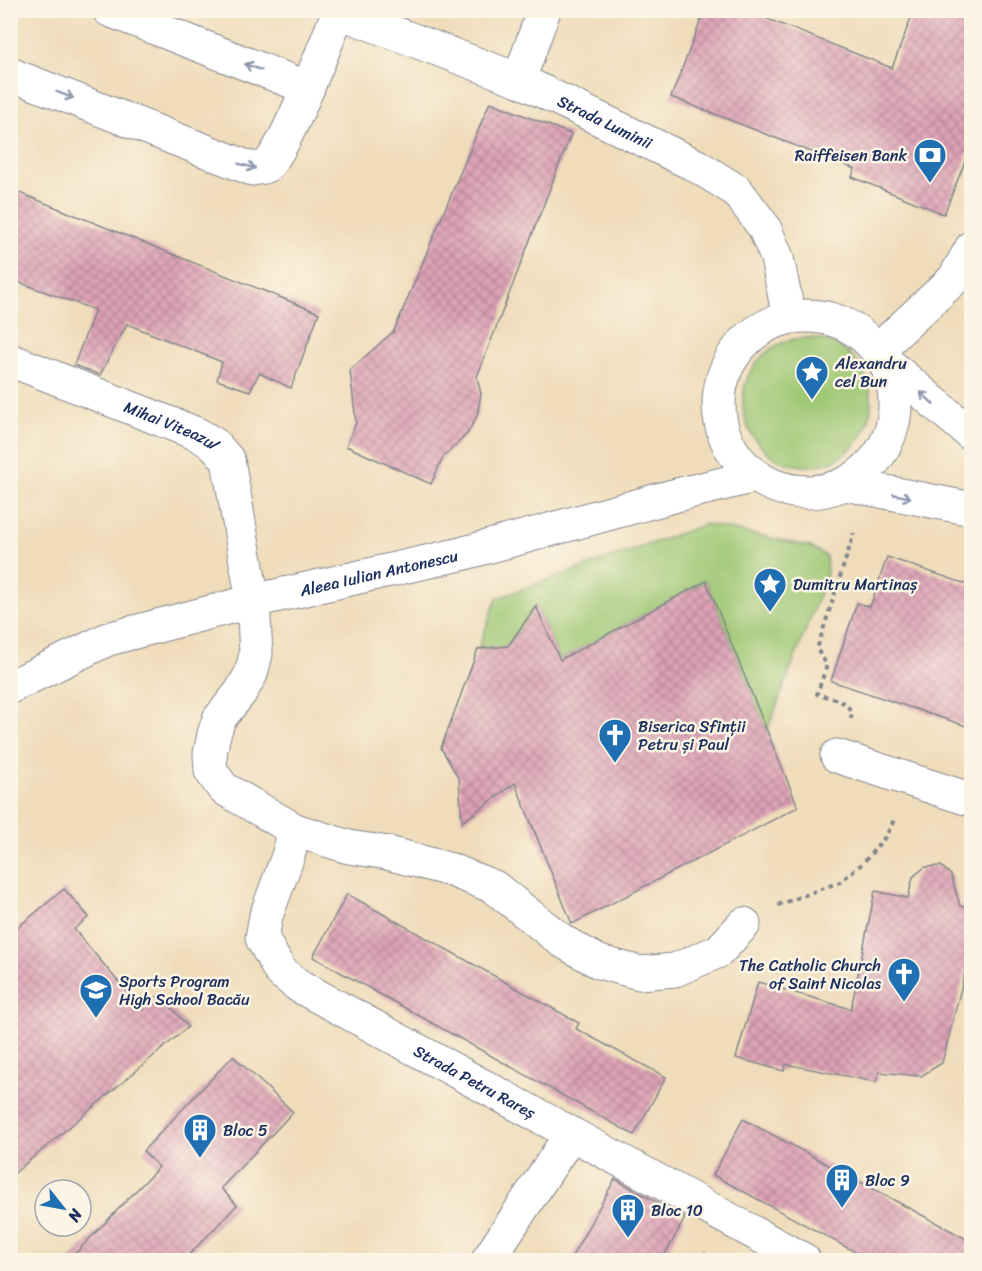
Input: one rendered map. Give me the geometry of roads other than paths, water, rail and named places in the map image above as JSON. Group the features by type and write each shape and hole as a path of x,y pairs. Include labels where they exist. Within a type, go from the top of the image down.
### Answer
{"street":[{"path":"109,10 308,88"},
{"path":"519,80 544,10"},
{"path":"10,74 252,169 266,166 273,160 308,88 339,11"},
{"name":"Strada Luminii","path":"339,11 519,80 697,166 737,191 764,227 777,258 789,317"},
{"path":"881,355 954,279 972,248"},
{"path":"881,355 895,387 895,416 886,444 869,468 845,484 822,491 798,492 776,487 754,476 734,454 722,429 719,400 725,371 740,347 762,327 789,317 817,316 844,323 867,338 881,355 972,435"},
{"name":"Mihai Viteazul","path":"10,360 197,434 214,444 228,460 253,601"},
{"name":"Aleea Iulian Antonescu","path":"10,687 108,639 253,601 461,554 754,476"},
{"path":"845,484 972,509"},
{"path":"253,601 256,654 251,674 240,693 219,719 210,754 211,771 224,788 294,830 349,847 388,853 451,870 494,886 562,941 599,962 640,973 675,970 719,951 744,924"},
{"path":"837,756 972,800"},
{"name":"Strada Petru Rareș","path":"294,830 282,876 266,916 262,938 280,972 299,986 804,1260"},
{"path":"488,1260 571,1134"}],"place":[{"name":"Raiffeisen Bank","path":"930,184"},
{"name":"Alexandru cel Bun","path":"812,401"},
{"name":"Dumitru Martinaș","path":"770,613"},
{"name":"Biserica Sfinții Petru și Paul","path":"615,764"},
{"name":"The Catholic Church of Saint Nicolas","path":"904,1003"},
{"name":"Sports Program High School Bacău","path":"96,1019"},
{"name":"Bloc 5","path":"200,1159"},
{"name":"Bloc 9","path":"842,1209"},
{"name":"Bloc 10","path":"628,1239"}]}
